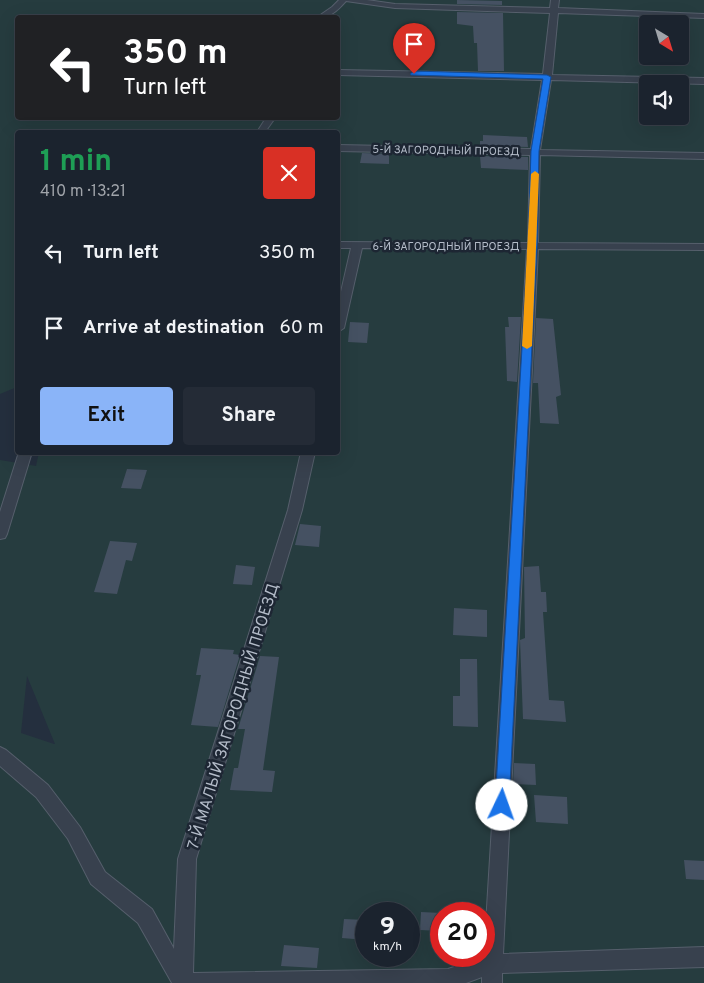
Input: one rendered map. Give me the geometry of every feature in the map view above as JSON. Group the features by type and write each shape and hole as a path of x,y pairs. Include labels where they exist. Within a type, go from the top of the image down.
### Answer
{"lane":[{"path":"325,15 335,9 343,0"},
{"path":"349,0 395,6 555,5 704,16"},
{"path":"492,973 533,246 535,151 547,77 555,5"},
{"path":"340,72 704,81"},
{"name":"5-Й ЗАГОРОДНЫЙ ПРОЕЗД","path":"340,148 704,156"},
{"name":"6-Й ЗАГОРОДНЫЙ ПРОЕЗД","path":"340,246 704,247"},
{"path":"340,319 357,246"},
{"path":"0,534 25,455"},
{"name":"7-Й МАЛЫЙ ЗАГОРОДНЫЙ ПРОЕЗД","path":"183,983 188,859 295,510 307,455"},
{"path":"0,755 42,791 74,833 98,878 145,916 183,983"},
{"path":"187,983 448,979 492,973 704,957"}],"green space":[{"path":"0,0 704,0 704,983 0,983 0,460 36,466 38,455 340,455 340,130 15,130 15,388 0,394","holes":["27,676 55,744 21,733"]}],"building":[{"path":"457,0 502,1 502,5 457,4"},
{"path":"457,12 503,13 504,71 478,71 477,43 474,43 473,26 457,24"},
{"path":"483,135 527,137 528,147 480,146 480,141 483,141"},
{"path":"362,153 389,154 389,164 360,163"},
{"path":"480,156 528,157 528,170 481,168"},
{"path":"508,317 521,317 517,382 507,381 505,327 509,327"},
{"path":"536,318 553,319 561,395 556,397 559,424 540,423 538,383 533,383"},
{"path":"350,322 369,323 367,343 348,342"},
{"path":"127,469 147,470 141,489 121,488"},
{"path":"300,524 321,526 319,547 295,545"},
{"path":"110,541 137,543 132,561 126,560 117,594 94,592"},
{"path":"236,565 255,567 252,585 233,584"},
{"path":"539,566 541,592 546,592 547,612 543,612 549,700 564,701 566,722 523,719 520,640 525,638 524,567"},
{"path":"454,608 487,610 487,637 453,635"},
{"path":"201,648 234,650 233,654 240,655 218,727 191,725 201,675 196,675"},
{"path":"260,656 279,657 263,770 275,771 272,792 230,790 234,768 238,768 245,729 238,729"},
{"path":"460,659 477,659 478,727 453,726 453,696 460,696"},
{"path":"514,763 535,764 536,785 513,784"},
{"path":"534,795 567,797 568,824 536,822"},
{"path":"684,860 704,861 704,880 686,879"},
{"path":"421,912 430,912 430,930 420,930"},
{"path":"344,919 355,920 355,939 342,938"},
{"path":"284,945 319,948 317,968 281,966"}],"slow traffic":[{"path":"527,346 535,174"}],"route":[{"path":"414,74 547,77 535,151 533,246 502,805"}]}
